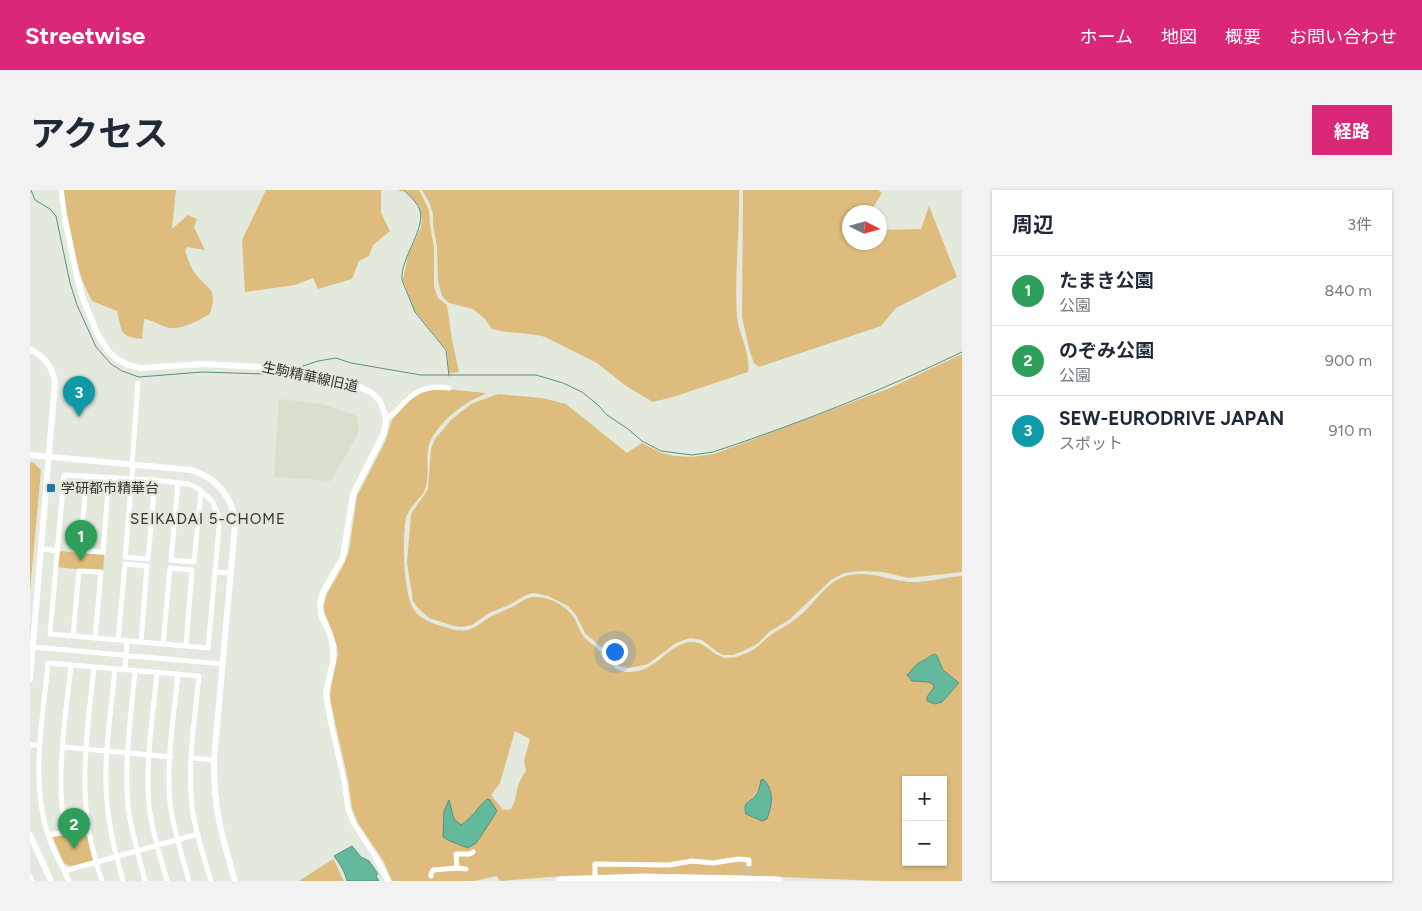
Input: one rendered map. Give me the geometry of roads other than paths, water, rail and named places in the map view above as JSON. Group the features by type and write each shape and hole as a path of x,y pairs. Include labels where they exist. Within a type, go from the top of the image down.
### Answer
{"highway":[{"path":"560,881 644,878 778,881"},
{"path":"642,881 704,881"}],"street":[{"name":"生駒精華線旧道","path":"61,190 76,277 83,299 98,334 109,352 117,359 128,365 141,368 203,364 280,368 362,387 380,401 386,418"},
{"path":"30,349 46,360 54,376 30,679"},
{"path":"118,640 138,383"},
{"path":"388,881 385,872 354,824 348,809 344,781 330,723 326,693 333,661 333,646 321,615 321,598 343,557 351,500 384,433 386,418 394,415 407,400 421,390 434,387 449,388"},
{"path":"30,455 191,470 206,475 220,487 229,501 234,520 214,760 214,785 217,813 235,881"},
{"path":"64,475 109,477 188,484 201,491 212,501 218,515 219,527 208,648 50,634 64,475"},
{"path":"87,476 80,550 103,552 109,477"},
{"path":"125,557 148,559 155,480"},
{"path":"178,482 171,560 194,562 201,491"},
{"path":"41,550 58,551"},
{"path":"125,564 147,566 141,642"},
{"path":"163,644 170,568 192,570 186,646"},
{"path":"73,636 79,570 101,572 95,638"},
{"path":"215,572 231,574"},
{"path":"124,670 127,641"},
{"path":"33,648 223,664"},
{"path":"69,881 48,835 38,778 48,663 199,676 191,793 198,834 211,881"},
{"path":"66,832 62,794 71,665"},
{"path":"94,667 85,782 88,829 102,881"},
{"path":"115,669 107,752 106,801 110,830 123,881"},
{"path":"135,670 128,753 128,805 137,851 146,881"},
{"path":"157,672 149,755 149,800 157,846 167,881"},
{"path":"178,674 171,757 170,802 189,881"},
{"path":"30,745 40,746"},
{"path":"64,748 171,757"},
{"path":"192,758 214,760"},
{"path":"48,835 88,829"},
{"path":"64,871 198,834"},
{"path":"30,836 51,881"},
{"path":"457,868 456,854 470,854 474,852"},
{"path":"595,881 595,864 675,865 692,861 713,863 749,860 749,864"},
{"path":"431,876 430,874 433,870 466,869"},
{"path":"30,876 32,881"}],"waterway":[{"path":"31,190 35,200 50,209 56,216 70,283 77,305 96,347 111,364 122,371 139,377 202,372 264,374"},
{"path":"404,190 418,205 421,216 417,233 405,262 402,280 415,312 446,350 449,376"},
{"path":"297,368 318,361 336,358 351,363 421,375 536,375 563,383 582,392 607,415 642,441 661,451 692,455 713,452 808,418 901,380 962,352"}],"tunnel":[{"path":"747,881 749,864"}],"place":[{"name":"SEW-EURODRIVE JAPAN","path":"79,417"},
{"name":"学研都市精華台","path":"51,488"},
{"name":"たまき公園","path":"81,561"},
{"name":"のぞみ公園","path":"74,849"}],"district":[{"name":"SEIKADAI 5-CHOME","path":"208,519"}]}
